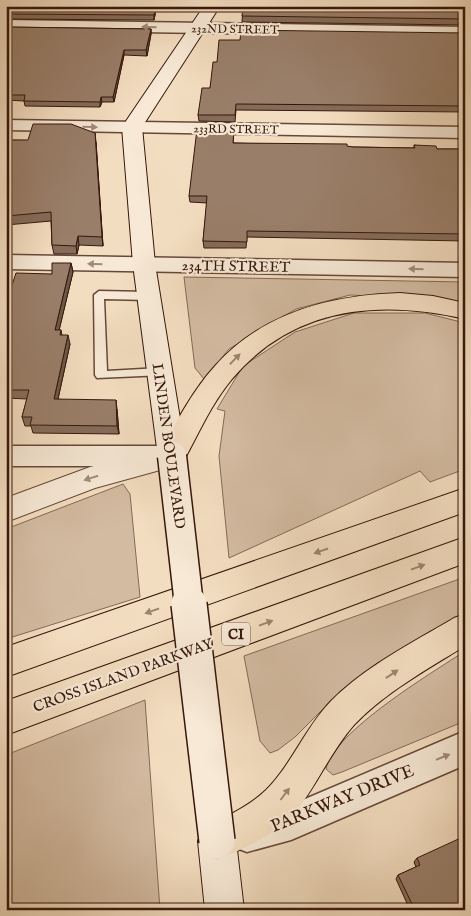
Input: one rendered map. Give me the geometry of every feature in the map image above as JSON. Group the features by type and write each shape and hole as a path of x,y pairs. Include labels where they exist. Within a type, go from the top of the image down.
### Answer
{"highway":[{"path":"172,456 223,373 257,340 285,324 322,309 362,302 414,302 465,311"},
{"path":"367,534 465,482"},
{"path":"6,662 465,500"},
{"name":"CROSS ISLAND PARKWAY","path":"6,718 465,550"},
{"path":"217,841 255,822 283,798 326,732 350,706 386,679 465,628"}],"main road":[{"path":"132,127 212,6"},
{"name":"LINDEN BOULEVARD","path":"132,127 144,264 172,456 225,910"},
{"path":"6,510 90,478 172,456"}],"street":[{"name":"232ND STREET","path":"6,25 465,32"},
{"name":"233RD STREET","path":"6,126 465,133"},
{"name":"234TH STREET","path":"6,262 465,270"},
{"path":"6,456 130,458 172,456"},
{"name":"PARKWAY DRIVE","path":"217,841 291,822 465,748"}],"lane":[{"path":"148,296 99,295 101,375 160,372"}],"shaded area":[{"path":"184,277 465,282 465,306 438,299 350,295 296,309 229,349 204,379 195,368"},
{"path":"354,313 425,313 465,323 465,469 430,482 420,471 229,558 219,456 225,411 217,409 243,366 295,332"},
{"path":"123,484 130,494 140,597 6,639 6,529"},
{"path":"465,577 465,615 343,689 295,737 278,750 270,753 260,741 244,656"},
{"path":"465,651 465,721 342,772 333,775 326,769 333,754 346,738 365,721 386,704"},
{"path":"145,700 160,910 6,910 6,755"}],"building":[{"path":"6,6 156,6 154,15 6,14"},
{"path":"243,6 465,6 465,19 242,16"},
{"path":"6,27 151,29 146,50 124,50 113,97 101,97 100,102 24,101 25,95 6,95"},
{"path":"241,30 465,33 465,106 236,104 235,115 198,115 202,88 210,88 213,62 217,62 219,40 240,40"},
{"path":"33,124 71,124 95,133 102,237 78,236 76,246 52,245 51,212 6,216 6,140 28,140"},
{"path":"197,129 234,129 233,143 347,144 347,146 353,147 415,148 414,145 436,146 437,149 465,149 465,234 247,231 247,242 203,241 207,196 189,196"},
{"path":"52,263 71,263 55,330 61,330 60,335 68,335 54,399 116,400 117,426 30,425 32,417 22,417 29,390 6,390 6,294 9,285 12,285 16,273 52,274"},
{"path":"465,836 465,910 415,910 398,875 420,865 417,858"}]}
